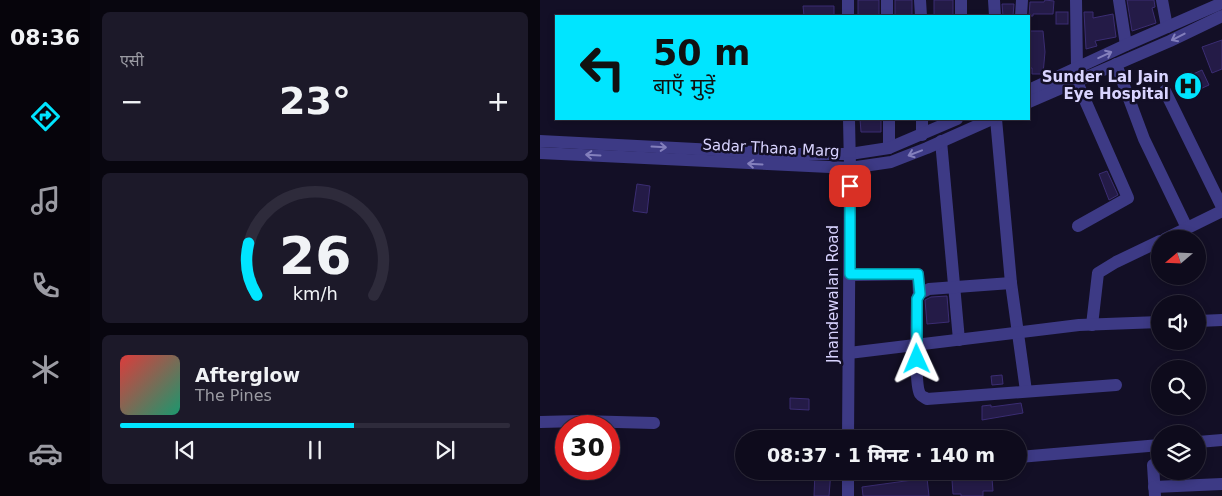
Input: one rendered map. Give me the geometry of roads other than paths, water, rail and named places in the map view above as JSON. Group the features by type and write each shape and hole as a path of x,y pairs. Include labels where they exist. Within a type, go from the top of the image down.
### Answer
{"street":[{"path":"848,0 848,15"},
{"path":"887,0 887,15"},
{"path":"920,0 920,15"},
{"path":"961,0 961,15"},
{"path":"994,0 995,15"},
{"path":"1021,15 1022,0"},
{"path":"1076,0 1077,68"},
{"path":"1119,0 1126,45"},
{"path":"1162,0 1167,27"},
{"path":"1030,90 1167,27 1204,5 1222,3"},
{"path":"1030,102 1170,41 1222,16"},
{"path":"1116,64 1144,139 1187,228"},
{"path":"1077,82 1128,198 1078,226"},
{"path":"1165,91 1222,207"},
{"name":"Jhandewalan Road","path":"848,430 849,120"},
{"path":"889,120 889,148"},
{"path":"922,120 922,135"},
{"name":"Sadar Thana Marg","path":"540,141 792,154 850,154 889,148 955,120"},
{"name":"Sadar Thana Marg","path":"540,153 850,168 891,162 990,120"},
{"path":"996,120 1011,283 1026,391"},
{"path":"941,142 959,340"},
{"path":"1183,230 1222,211"},
{"path":"1092,325 1098,273 1151,245"},
{"path":"850,274 918,274 920,294"},
{"path":"1011,283 929,289 920,294 917,299 916,345 920,394 927,399 1116,385"},
{"path":"1206,321 1222,320"},
{"path":"849,353 1018,332 1092,325 1151,322"},
{"path":"540,422 580,420 654,423"},
{"path":"1206,441 1222,440"},
{"path":"1027,456 1151,446"},
{"path":"848,480 848,496"},
{"path":"1154,492 1222,484"}],"place":[{"name":"Sunder Lal Jain Eye Hospital","path":"1188,86"}]}
